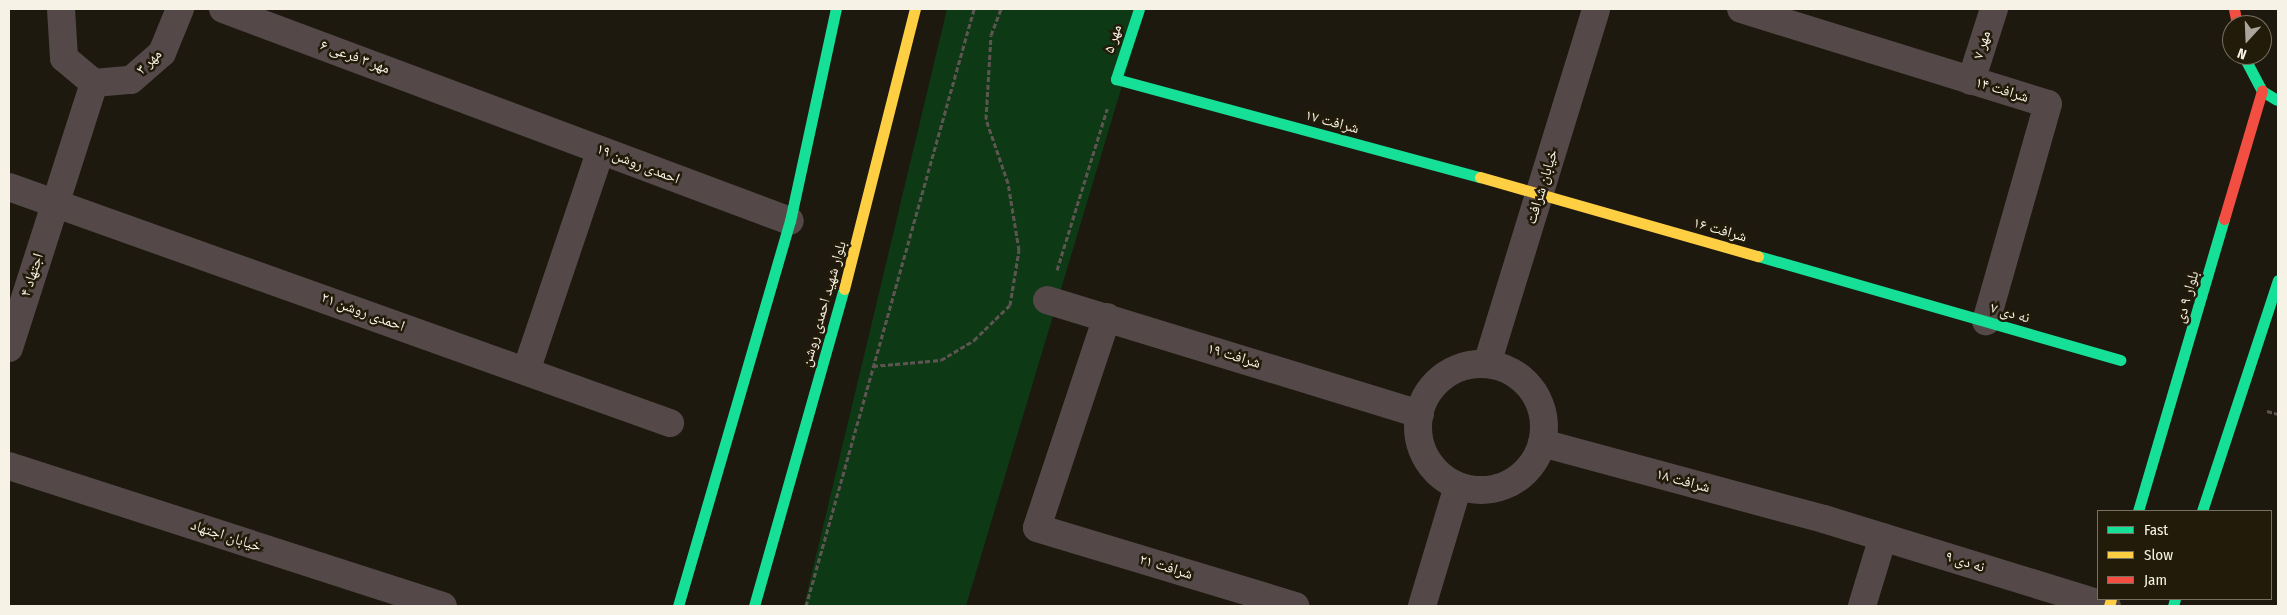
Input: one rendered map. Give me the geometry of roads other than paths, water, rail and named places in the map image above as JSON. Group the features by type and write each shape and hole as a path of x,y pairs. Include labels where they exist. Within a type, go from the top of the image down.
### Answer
{"main road":[{"path":"678,606 790,221 836,9"},
{"name":"بلوار شهید احمدی روشن","path":"754,606 856,247 915,9"},
{"name":"مهر ۵","path":"1116,79 1139,9"},
{"path":"2248,65 2262,91 2278,101"},
{"name":"شرافت ۱۷","path":"1116,79 1540,193"},
{"name":"بلوار ۹ دی","path":"2138,510 2262,91"},
{"name":"شرافت ۱۶","path":"1540,193 1892,295"},
{"path":"2202,510 2278,280"},
{"name":"نه دی ۷","path":"1892,295 2120,360"}],"street":[{"path":"56,203 94,83 64,58 61,9"},
{"name":"مهر ۳","path":"94,83 130,80 137,75 162,53 180,9"},
{"name":"مهر ۳ فرعی ۶","path":"223,9 487,106"},
{"name":"خیابان شرافت","path":"1487,364 1596,9"},
{"name":"شرافت ۱۴","path":"1740,9 2048,104 1986,321"},
{"name":"مهر ۷","path":"1971,81 1994,9"},
{"name":"احمدی روشن ۱۹","path":"487,106 790,221"},
{"path":"526,371 601,150"},
{"name":"احمدی روشن ۲۱","path":"9,187 670,423"},
{"name":"اجتهاد ۴","path":"9,348 56,203"},
{"name":"شرافت ۱۹","path":"1047,300 1420,414"},
{"name":"شرافت ۲۱","path":"1107,317 1037,528 1295,606"},
{"path":"1487,364 1508,370 1526,383 1539,400 1544,422 1542,443 1534,463 1519,478 1499,488 1477,490 1458,486 1441,476 1427,461 1420,443 1420,414 1432,387 1447,374 1466,366 1487,364"},
{"name":"شرافت ۱۸","path":"1542,443 1824,519"},
{"name":"خیابان اجتهاد","path":"9,466 443,606"},
{"path":"1422,606 1458,486"},
{"name":"نه دی ۹","path":"1824,519 2108,606"},
{"path":"1862,606 1883,537"}]}
